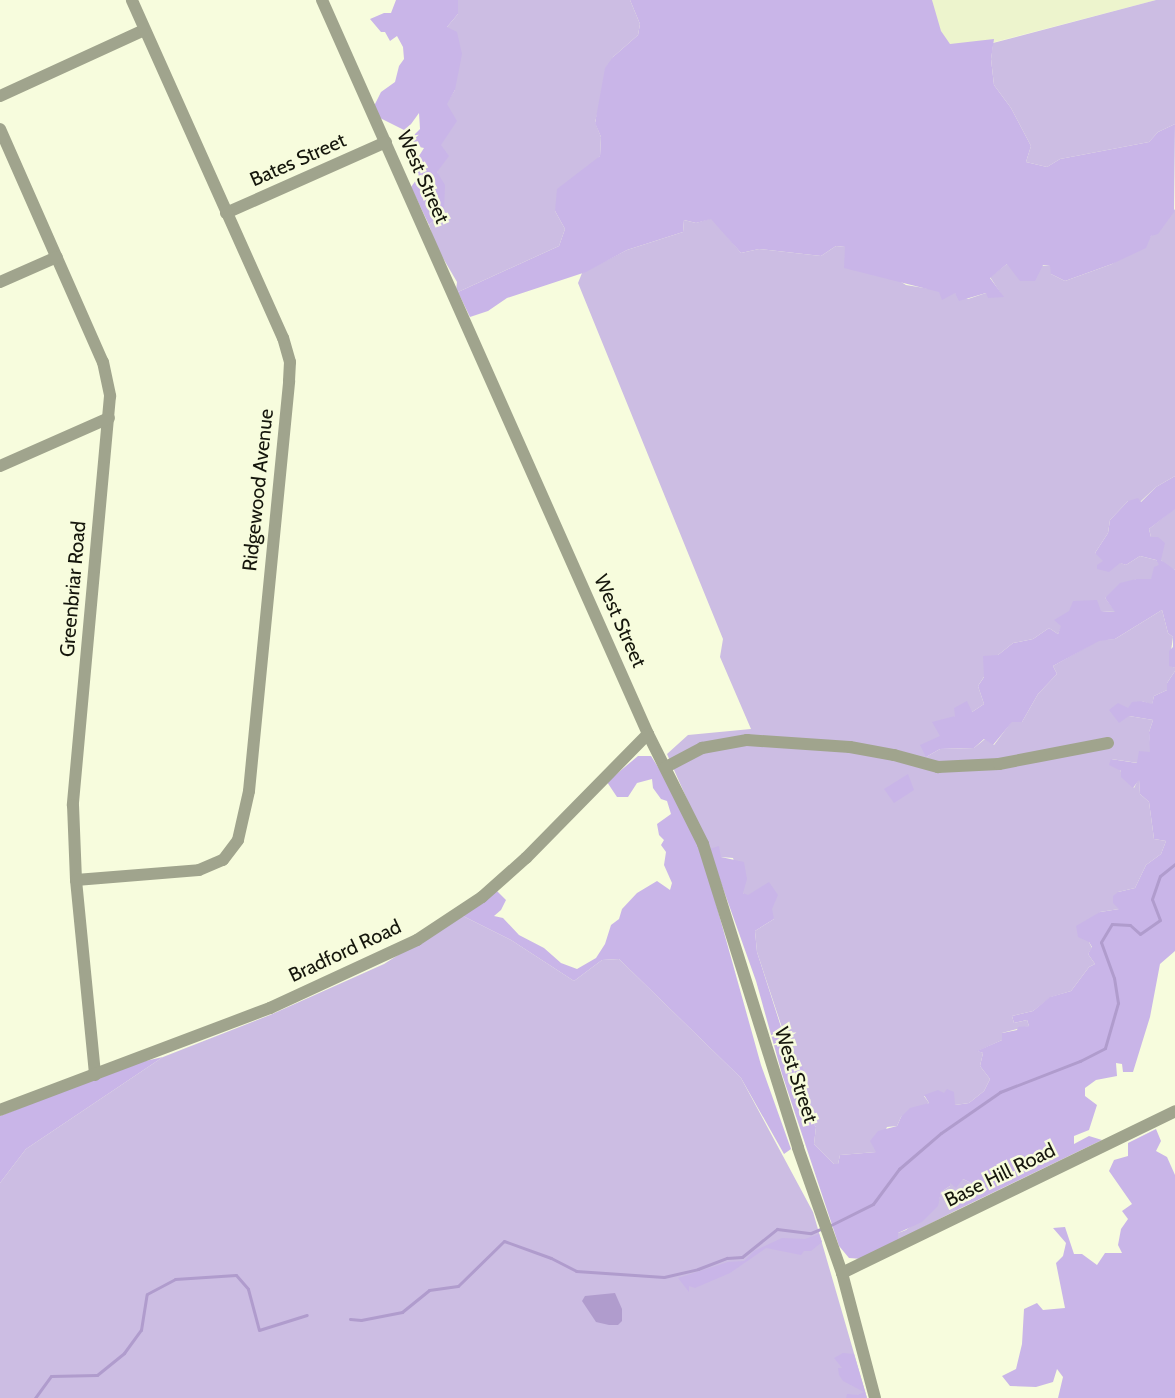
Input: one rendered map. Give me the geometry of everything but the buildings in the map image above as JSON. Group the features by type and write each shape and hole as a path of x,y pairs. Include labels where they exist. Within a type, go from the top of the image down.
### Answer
{"street":[{"name":"Ridgewood Avenue","path":"76,880 199,870 213,866 232,850 246,811 290,362 283,338 132,0"},
{"name":"West Street","path":"322,0 648,734 703,844 798,1148 842,1273 875,1398"},
{"path":"0,96 144,30"},
{"name":"Greenbriar Road","path":"0,129 103,362 110,396 74,777 76,880 96,1075"},
{"name":"Bates Street","path":"226,213 386,142"},
{"path":"0,282 57,257"},
{"path":"0,466 109,418"},
{"name":"Bradford Road","path":"0,1110 270,1008 417,940 482,897 526,858 648,734"},
{"path":"666,767 702,748 747,740 850,747 894,755 938,767 999,764 1108,743"},
{"name":"Base Hill Road","path":"842,1273 1175,1111"}],"shaded area":[{"path":"396,0 458,0 458,14 447,27 457,32 462,54 455,90 447,104 457,121 441,145 449,156 437,172 445,185 444,210 429,225 411,187 419,176 412,167 424,148 414,146 411,138 420,129 419,113 406,131 378,117 374,106 381,92 395,82 399,66 404,59 403,47 397,36 390,41 385,32 381,32 370,19 384,13 391,13"},
{"path":"458,0 630,0 640,24 638,35 613,57 595,122 601,137 600,156 555,211 565,229 559,246 458,292 456,291 457,282 436,246 429,225 444,209 437,172 446,104 455,90 447,27 458,14"},
{"path":"630,0 932,0 941,31 950,44 994,39 991,59 994,85 1011,108 1031,146 1026,162 1047,167 1060,159 1149,142 1158,132 1175,124 1174,212 1158,234 1151,236 1146,248 1112,264 1065,281 1051,274 1050,266 1043,265 1035,281 1020,281 1007,264 990,278 1004,297 988,298 986,293 959,301 955,293 942,300 939,292 844,268 845,247 836,246 821,256 759,249 741,253 711,219 696,223 684,220 683,232 627,250 586,272 507,298 488,311 470,317 458,292 559,246 565,229 555,211 557,189 600,156 601,137 595,123 605,68 613,57 638,35 640,24"},
{"path":"917,0 1156,0 934,58"},
{"path":"1156,0 1175,0 1175,124 1158,132 1149,142 1060,159 1047,167 1026,162 1031,146 1011,108 994,85 991,59 993,43"},
{"path":"1175,209 1175,476 1156,487 1140,502 1128,501 1110,520 1108,533 1095,553 1126,565 1140,556 1156,560 1160,565 1151,580 1136,579 1105,598 1116,612 1101,611 1062,626 1058,634 1049,628 1033,639 1013,643 998,655 978,686 984,704 972,712 955,716 926,757 940,749 974,748 985,739 994,745 1012,721 1022,722 1038,694 1057,674 1053,666 1099,640 1115,639 1162,610 1168,633 1173,637 1169,665 1175,668 1175,671 1167,683 1167,690 1154,696 1152,705 1142,701 1129,716 1153,720 1149,732 1151,752 1138,763 1111,759 1134,788 1139,778 1140,794 1149,802 1154,839 1166,841 1161,854 1146,865 1135,888 1118,892 1119,909 1100,912 1089,942 1092,948 1088,954 1095,964 1089,967 1071,991 1051,997 1033,1011 1012,1016 1014,1023 1027,1020 1029,1026 1002,1033 1002,1040 978,1051 983,1053 980,1066 990,1079 984,1091 969,1103 955,1105 944,1094 924,1096 929,1103 901,1117 897,1126 887,1127 876,1152 840,1155 838,1164 834,1164 814,1144 816,1127 806,1114 800,1098 807,1081 801,1067 791,1055 757,952 755,931 774,919 743,893 733,858 721,857 709,849 667,754 688,735 751,729 720,657 723,639 578,283 582,273 627,250 683,232 684,220 696,223 712,218 741,253 759,249 821,256 836,246 845,247 906,285 955,293 968,299 986,293 1003,297 990,277 1007,264 1051,266 1051,274 1065,281 1112,264 1151,236"},
{"path":"1175,476 1175,509 1149,529 1151,537 1158,537 1165,543 1161,560 1175,570 1175,668 1169,666 1169,651 1173,647 1173,637 1168,633 1162,610 1115,639 1099,641 1053,666 1057,674 1038,694 1022,722 1012,722 993,745 984,739 974,748 940,749 926,757 920,745 940,736 932,722 955,716 954,708 967,701 972,712 984,704 978,686 984,677 983,656 998,655 1013,643 1033,639 1049,628 1058,634 1061,626 1054,620 1069,611 1073,601 1097,600 1101,611 1115,612 1105,598 1120,583 1136,579 1151,579 1154,567 1159,565 1156,560 1140,556 1126,565 1120,563 1109,572 1097,569 1097,565 1103,561 1095,553 1108,533 1110,520 1128,501 1138,498 1141,502 1156,487"},
{"path":"1175,508 1175,570 1161,560 1159,541 1151,537 1149,529"},
{"path":"1175,671 1175,951 1160,964 1150,1017 1133,1072 1123,1072 1122,1064 1116,1063 1117,1076 1096,1080 1085,1088 1085,1096 1097,1105 1089,1130 1074,1136 1074,1144 1089,1136 1102,1140 957,1210 950,1205 951,1197 964,1194 971,1183 963,1179 956,1188 950,1183 950,1186 941,1192 938,1206 922,1222 898,1233 898,1240 862,1259 849,1258 839,1246 782,1074 756,981 709,849 719,846 721,857 744,862 747,879 743,893 748,895 769,882 778,895 772,909 774,919 755,931 757,952 790,1055 801,1061 808,1088 800,1098 806,1114 816,1127 814,1144 834,1164 838,1164 840,1155 876,1152 870,1141 878,1131 897,1126 901,1117 910,1108 929,1103 924,1095 938,1090 944,1093 947,1089 954,1092 955,1105 969,1103 984,1091 990,1079 980,1066 983,1053 977,1051 1002,1040 1002,1033 1029,1026 1027,1020 1014,1023 1012,1016 1033,1011 1050,997 1071,991 1089,967 1095,964 1088,954 1092,947 1089,942 1078,937 1076,926 1100,912 1119,909 1113,903 1113,896 1118,892 1135,888 1146,865 1161,854 1166,841 1154,839 1149,802 1140,794 1139,780 1133,788 1121,777 1121,771 1109,765 1111,759 1137,763 1139,751 1150,752 1149,732 1153,720 1129,716 1119,723 1109,710 1118,703 1128,708 1132,702 1142,701 1152,704 1154,696 1167,690 1167,683"},
{"path":"638,756 651,756 665,778 701,850 761,1065 791,1149 784,1154 741,1078 619,959 602,960 574,981 511,940 461,915 497,891 506,900 501,910 494,916 503,918 519,935 544,948 561,963 577,969 596,958 605,944 611,925 619,919 622,909 637,893 657,881 670,890 672,883 664,865 666,852 661,845 664,840 659,835 657,824 671,814 667,801 661,799 653,788 652,779 637,783 628,797 617,797 607,782"},
{"path":"908,774 914,790 894,803 884,789"},
{"path":"461,915 511,940 574,981 602,960 619,959 741,1078 813,1212 867,1398 0,1398 0,1183 26,1149 163,1057 270,1015 384,964"},
{"path":"163,1057 26,1149 0,1183 0,1116 132,1064"},
{"path":"1156,1129 1161,1141 1156,1151 1167,1157 1175,1175 1175,1398 1058,1398 1063,1377 1057,1369 1053,1382 1036,1387 1010,1386 1002,1376 1016,1369 1022,1344 1024,1309 1037,1303 1043,1310 1065,1308 1056,1263 1063,1256 1066,1243 1053,1228 1065,1227 1074,1254 1082,1254 1097,1265 1105,1253 1122,1253 1118,1245 1121,1229 1128,1219 1122,1211 1132,1204 1109,1171 1114,1160 1128,1156 1128,1143"},
{"path":"963,1179 971,1183 957,1210 898,1240 898,1233 906,1230 937,1206 941,1192 950,1186 950,1182"},
{"path":"819,1234 822,1242 811,1251 804,1251 801,1255 766,1248 730,1273 695,1288 689,1286 689,1292 678,1278 728,1262 744,1261 754,1251 782,1238 805,1239"},
{"path":"615,1293 622,1309 622,1321 618,1325 596,1322 582,1301 585,1296"},
{"path":"843,1353 854,1354 867,1398 846,1398 847,1394 858,1395 864,1392 843,1381 839,1375 838,1368 842,1368 834,1358"}],"waterway":[{"path":"829,1226 873,1204 899,1169 941,1133 1000,1092 1080,1061 1105,1048 1118,1003 1114,978 1101,942 1112,924 1130,925 1140,934 1160,920 1152,899 1160,876 1175,864"},
{"path":"350,1319 361,1320 402,1312 429,1290 458,1286 504,1241 551,1258 576,1271 664,1277 698,1269 727,1258 742,1257 777,1229 811,1233 823,1228"},
{"path":"35,1398 51,1376 97,1375 124,1353 141,1330 147,1294 175,1279 236,1275 248,1289 259,1330 307,1315"}]}
